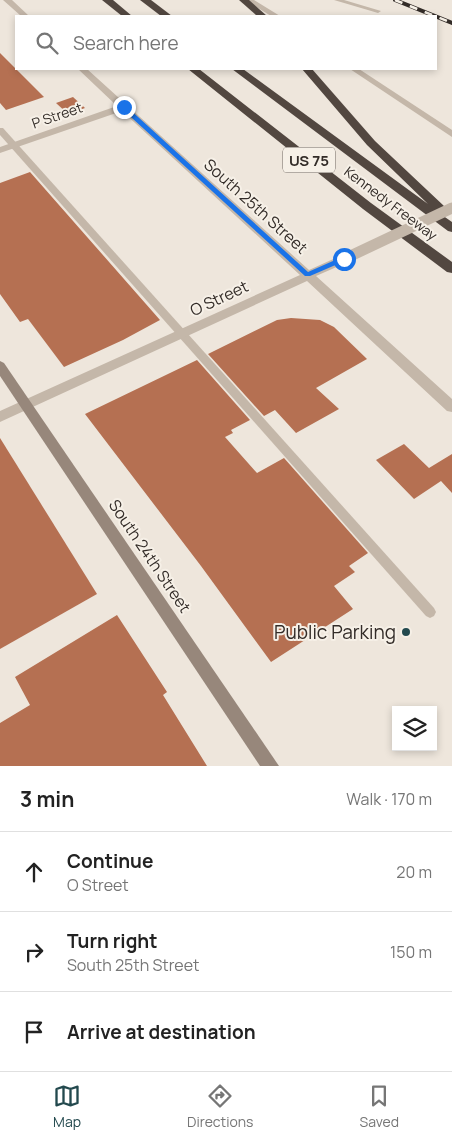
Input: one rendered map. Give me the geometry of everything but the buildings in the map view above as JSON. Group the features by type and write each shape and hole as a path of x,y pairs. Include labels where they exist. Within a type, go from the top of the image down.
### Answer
{"highway":[{"path":"107,0 125,15"},
{"path":"145,0 166,15"},
{"path":"244,0 261,15"},
{"name":"Kennedy Freeway","path":"194,70 452,269"},
{"name":"Kennedy Freeway","path":"238,70 452,228"},
{"path":"308,70 371,143 452,219"},
{"path":"426,250 452,274"}],"main road":[{"name":"South 24th Street","path":"0,366 270,766"}],"street":[{"path":"7,0 24,15"},
{"path":"249,0 274,15"},
{"name":"South 25th Street","path":"83,70 452,407"},
{"path":"356,70 452,134"},
{"name":"P Street","path":"0,150 124,107"},
{"name":"O Street","path":"0,417 452,208"}],"lane":[{"path":"337,0 378,11"},
{"path":"0,130 430,612"}],"railway":[{"path":"395,0 432,15"},
{"path":"437,17 452,23"}],"place":[{"name":"Public Parking","path":"406,632"}],"route":[{"path":"124,107 308,275 344,259"}]}
